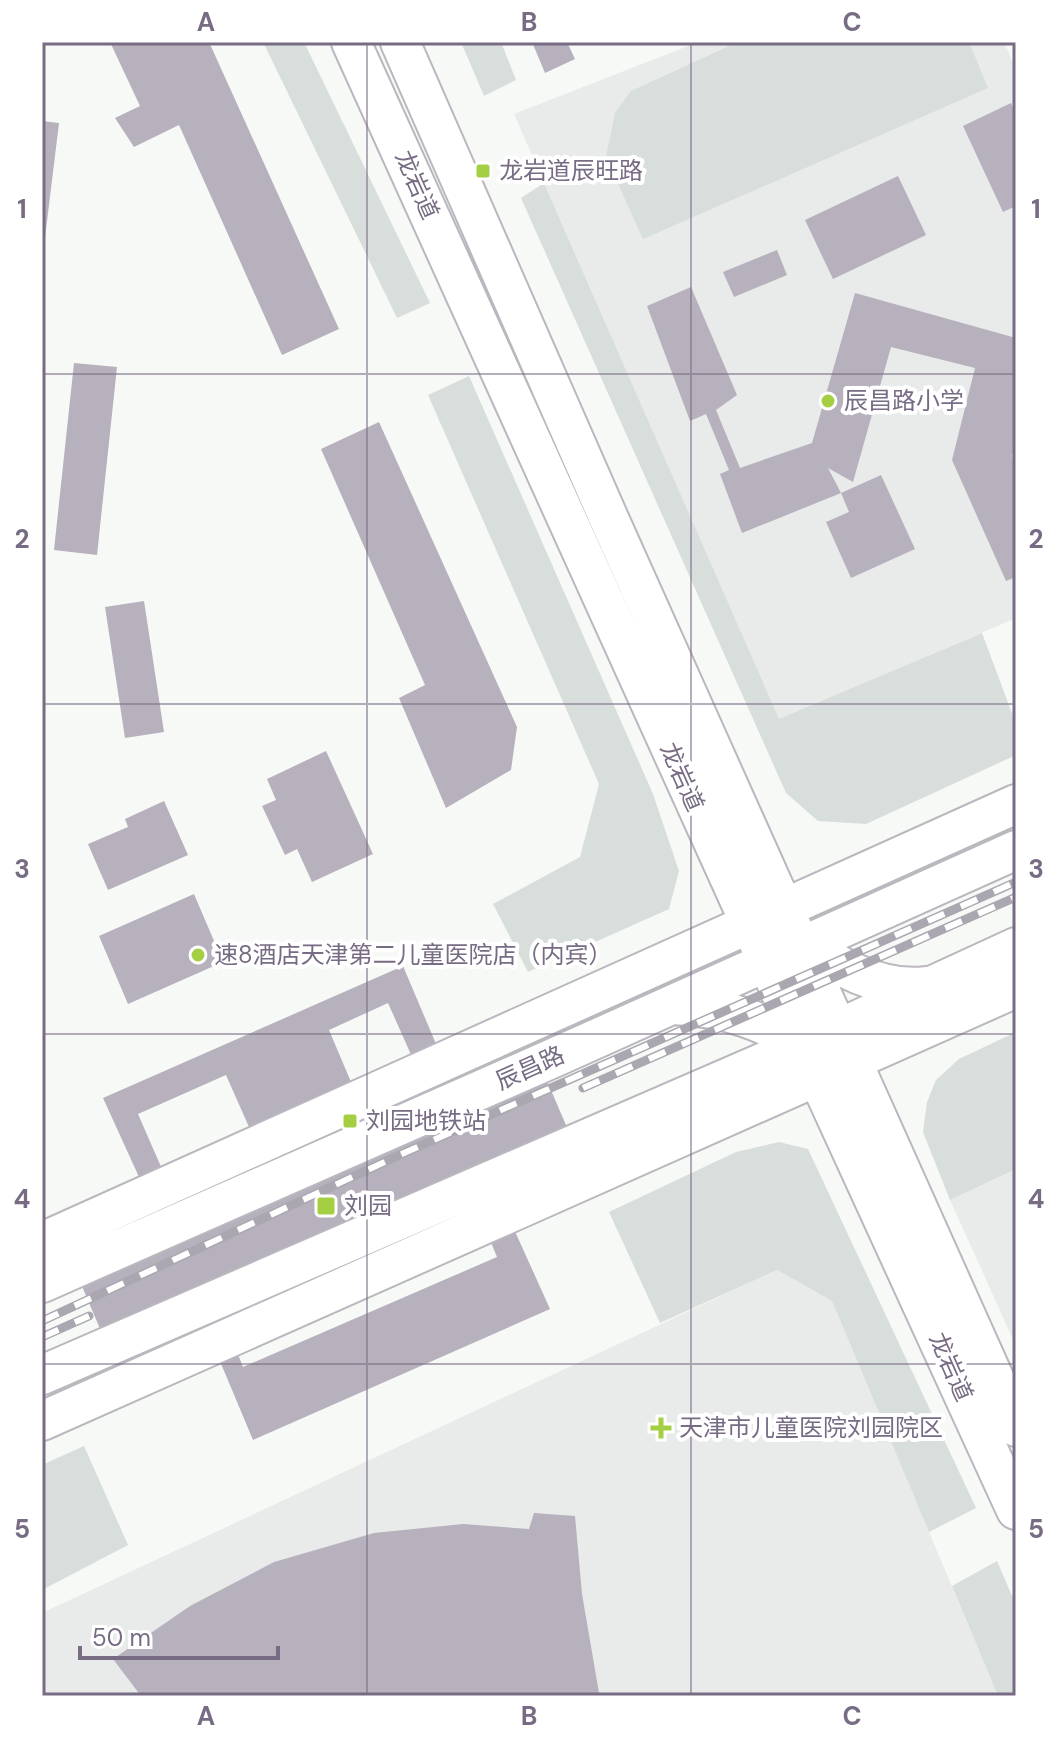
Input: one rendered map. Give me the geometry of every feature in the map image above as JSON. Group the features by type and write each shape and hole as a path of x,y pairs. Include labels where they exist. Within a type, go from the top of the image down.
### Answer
{"main road":[{"name":"龙岩道","path":"351,42 722,865"},
{"name":"龙岩道","path":"400,42 784,929 830,1056 1016,1510"},
{"path":"784,929 1016,804"},
{"path":"42,1244 708,942 784,929 1016,850"},
{"path":"722,865 736,885 784,929 866,978 888,986 911,988 933,985"},
{"path":"669,1005 699,965 716,921 722,865"},
{"name":"龙岩道","path":"784,929 767,961 830,1056 870,1096 1016,1427"},
{"path":"42,1421 830,1056 933,985 1016,947"},
{"name":"辰昌路","path":"42,1283 767,961"},
{"path":"42,1375 830,1056 1016,988"},
{"path":"669,1005 705,1006 739,1013 830,1056"},
{"path":"42,1244 119,1249"}],"shaded area":[{"path":"263,42 304,42 430,303 397,318"},
{"path":"461,42 501,42 516,80 484,96"},
{"name":"辰昌路小学","path":"687,42 1004,42 1016,70 1016,618 779,720 514,114 688,46"},
{"path":"738,42 969,42 988,88 643,239 606,157 615,113 631,91"},
{"path":"544,183 779,719 982,633 1016,724 1016,755 866,824 818,821 786,793 521,198"},
{"path":"469,376 653,794 679,871 669,909 528,972 493,904 580,857 599,784 428,395"},
{"path":"1016,1032 1016,1169 950,1200 923,1132 927,1102 936,1080 959,1059"},
{"path":"779,1142 808,1149 976,1508 929,1532 832,1301 777,1270 660,1323 609,1212 736,1152"},
{"path":"1016,1169 1016,1346 950,1200"},
{"name":"天津市儿童医院刘园院区","path":"777,1270 832,1301 998,1696 42,1696 42,1613"},
{"path":"84,1446 128,1545 42,1590 42,1465"},
{"path":"997,1561 1016,1605 1016,1696 998,1696 952,1586"}],"building":[{"path":"110,42 209,42 339,329 282,355 179,125 134,147 115,118 140,106"},
{"path":"532,42 567,42 575,59 545,73"},
{"path":"1011,103 1016,114 1016,206 1003,212 963,126"},
{"path":"42,121 59,123 44,246 42,246"},
{"path":"898,176 926,235 833,279 805,220"},
{"path":"777,250 787,275 734,297 723,272"},
{"path":"691,287 737,395 716,410 740,468 812,443 855,293 1016,338 1016,443 1012,456 1016,464 1016,577 1006,581 952,460 975,368 891,347 853,482 828,468 841,493 742,533 720,474 729,470 706,414 690,421 647,306"},
{"path":"74,363 117,367 97,555 54,550"},
{"path":"379,422 517,727 511,770 446,808 399,698 425,685 321,449"},
{"path":"881,475 915,549 851,578 826,522 849,512 841,493"},
{"path":"144,601 164,732 125,738 105,607"},
{"path":"326,751 373,854 312,882 297,849 285,855 262,806 276,800 267,779"},
{"path":"164,801 188,855 108,890 88,844 128,827 125,819"},
{"path":"194,894 223,962 128,1004 99,936"},
{"name":"刘园","path":"403,966 461,1103 541,1067 572,1139 490,1176 550,1309 253,1440 196,1304 106,1343 76,1272 165,1234 103,1098","holes":["388,1003 437,1113 186,1224 138,1114 226,1075 249,1127 351,1082 329,1030","468,1187 497,1257 243,1367 215,1297"]},
{"path":"534,1513 575,1516 582,1594 599,1693 606,1696 141,1696 113,1659 190,1606 274,1562 374,1533 463,1524 529,1529"}],"railway":[{"path":"42,1321 404,1153 1016,882"},
{"path":"583,1088 1016,897"},
{"path":"42,1337 89,1316"}],"place":[{"name":"龙岩道辰旺路","path":"483,171"},
{"name":"辰昌路小学","path":"828,401"},
{"name":"速8酒店天津第二儿童医院店（内宾）","path":"198,955"},
{"name":"刘园地铁站","path":"350,1121"},
{"name":"刘园","path":"326,1206"},
{"name":"天津市儿童医院刘园院区","path":"661,1428"}]}
